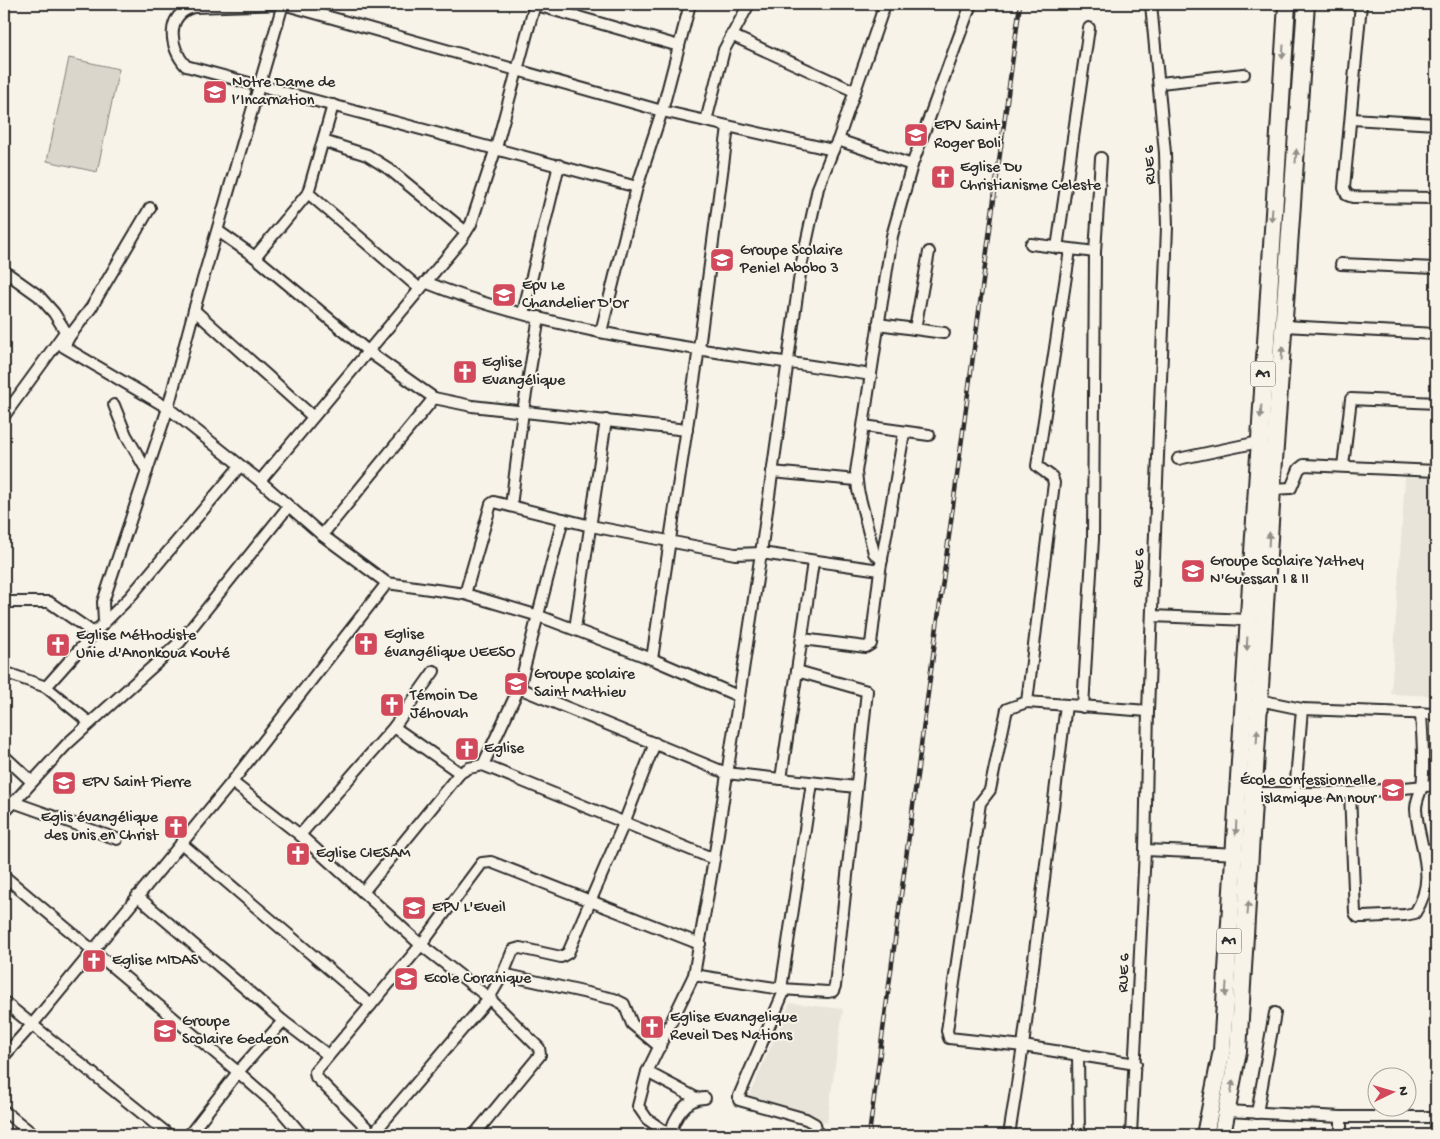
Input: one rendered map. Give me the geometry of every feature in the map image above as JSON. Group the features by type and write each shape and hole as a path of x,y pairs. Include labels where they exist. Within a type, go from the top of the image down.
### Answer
{"main road":[{"name":"A1","path":"1222,1135 1238,1051 1249,620 1286,4"},
{"name":"A1","path":"1205,1135 1222,1050 1243,854 1254,793 1272,489 1307,9"}],"street":[{"path":"637,187 186,66 177,56 172,45 172,34 176,23 187,6 283,4 662,111 728,127 835,145 912,165"},
{"path":"104,622 103,602 168,408 194,310 283,4"},
{"path":"260,481 312,416 369,352 466,232 496,148 534,4 679,46"},
{"path":"601,332 637,187 662,111 690,4"},
{"path":"706,121 720,64 732,35 749,4"},
{"path":"647,1072 701,1098 683,1108 670,1135 647,1118 638,1106 647,1072 694,975 714,859 761,553 786,361 810,220 818,188 885,4"},
{"path":"881,565 874,553 856,480 888,252 912,165 971,4"},
{"name":"RUE 6","path":"1131,1135 1136,1064 1145,850 1148,711 1167,227 1167,190 1160,83 1151,4"},
{"path":"1361,4 1352,119 1344,188 1347,195 1353,197 1436,198"},
{"path":"1057,248 1089,28"},
{"path":"732,35 854,91"},
{"path":"1160,83 1244,74"},
{"path":"255,257 308,193 333,105"},
{"path":"1352,119 1436,124"},
{"path":"652,659 699,348 728,127"},
{"path":"323,141 356,151 378,162 466,232"},
{"path":"1083,707 1093,539 1095,252 1101,158"},
{"path":"523,313 559,165"},
{"path":"308,193 423,285 538,317 601,332 871,375"},
{"path":"4,416 67,334 92,308 150,208"},
{"path":"218,231 255,257 369,352 434,398 472,406 523,410 686,430"},
{"path":"1031,244 1095,252"},
{"path":"1027,702 1054,483 1052,477 1037,466 1070,250"},
{"path":"915,329 929,252"},
{"path":"1341,264 1436,268"},
{"path":"4,271 39,296 54,313 67,334 64,347 168,408 260,481 322,535 387,583 465,594 539,616 652,659 738,696"},
{"path":"194,310 312,416"},
{"path":"511,506 523,410 538,317"},
{"path":"878,324 944,333"},
{"path":"1284,326 1436,334"},
{"path":"322,535 434,398"},
{"path":"1343,466 1351,399 1436,403"},
{"path":"114,405 126,435 146,471"},
{"path":"575,629 606,420"},
{"path":"864,426 904,434 929,435"},
{"path":"802,639 866,647 871,644 881,565 904,434"},
{"path":"1178,459 1259,442"},
{"path":"1272,489 1291,488 1299,469 1304,465 1436,471"},
{"path":"46,688 104,622 130,597 240,466"},
{"path":"772,472 856,480"},
{"path":"465,594 491,504 494,502 591,526 735,554 761,553 813,562 881,565"},
{"path":"4,813 32,781 90,723 180,642 288,507"},
{"path":"484,765 519,688 563,519"},
{"path":"781,779 813,562"},
{"path":"4,1056 31,1026 232,782 387,583"},
{"path":"4,602 49,602 94,633"},
{"path":"1152,616 1249,620"},
{"path":"300,836 394,727 434,671"},
{"path":"694,975 783,989 828,992 833,991 835,986 866,691 797,671"},
{"path":"4,672 46,688 90,723"},
{"path":"519,688 726,773 856,787"},
{"path":"1260,700 1302,708 1436,714"},
{"path":"1136,1064 1023,1046 949,1038 947,1032 980,803 990,790 1007,709 1027,702 1148,711"},
{"path":"1009,1135 1023,1046 1066,706"},
{"path":"1295,792 1302,708"},
{"path":"1350,793 1355,913 1358,917 1405,916 1414,913 1423,896 1426,881 1425,850 1416,809 1422,786 1421,713"},
{"path":"394,727 460,773"},
{"path":"654,743 624,823 590,900 571,948 564,956 516,948 513,950 503,974 489,998 374,1135 316,1077 314,1072 421,945 482,863 486,861 590,900 700,944"},
{"path":"4,756 32,781"},
{"path":"363,892 460,773 469,768 484,765 714,859"},
{"path":"232,782 300,836 421,945 489,998 541,1052 474,1135"},
{"path":"812,783 783,989 739,1100 806,1119 815,1124 817,1135"},
{"path":"1254,793 1350,793 1436,785"},
{"path":"13,802 117,839"},
{"path":"181,843 371,1005"},
{"path":"1425,850 1436,849"},
{"path":"1145,850 1243,854"},
{"path":"4,876 238,1072 279,1108 302,1135"},
{"path":"137,896 283,1021 328,1056"},
{"path":"503,974 614,999 624,1004 630,1014 632,1024 660,1047"},
{"path":"4,1002 31,1026 169,1135"},
{"path":"1257,1113 1275,1013"},
{"path":"189,1135 238,1072 283,1021"},
{"path":"1078,1054 1079,1135"},
{"path":"4,1111 34,1135"},
{"path":"1228,1111 1341,1117 1436,1116"},
{"path":"1341,1117 1341,1135"}],"shaded area":[{"path":"69,58 119,69 97,172 47,161"},
{"path":"1405,477 1436,479 1436,696 1391,694"},
{"path":"790,1003 843,1009 827,1123 747,1100"}],"railway":[{"path":"869,1135 1020,4"}],"place":[{"name":"Notre Dame de l’Incarnation","path":"215,92"},
{"name":"EPV Saint Roger Boli","path":"916,135"},
{"name":"Eglise Du Christianisme Celeste","path":"943,177"},
{"name":"Groupe Scolaire Peniel Abobo 3","path":"722,260"},
{"name":"Epv Le Chandelier D'Or","path":"504,295"},
{"name":"Eglise Evangélique","path":"465,372"},
{"name":"Groupe Scolaire Yathey N'Guessan I & II","path":"1193,571"},
{"name":"Eglise évangélique UEESO","path":"366,644"},
{"name":"Eglise Méthodiste Unie d'Anonkoua Kouté","path":"58,645"},
{"name":"Groupe scolaire Saint Mathieu","path":"516,684"},
{"name":"Témoin De Jéhovah","path":"392,705"},
{"name":"Eglise","path":"467,749"},
{"name":"EPV Saint Pierre","path":"64,783"},
{"name":"École confessionnelle islamique An nour","path":"1393,790"},
{"name":"Eglis évangélique des unis en Christ","path":"176,827"},
{"name":"Eglise CIESAM","path":"298,854"},
{"name":"EPV L'Eveil","path":"414,908"},
{"name":"Eglise MIDAS","path":"94,961"},
{"name":"Ecole Coranique","path":"406,979"},
{"name":"Eglise Evangelique Reveil Des Nations","path":"652,1027"},
{"name":"Groupe Scolaire Gedeon","path":"165,1031"}]}
